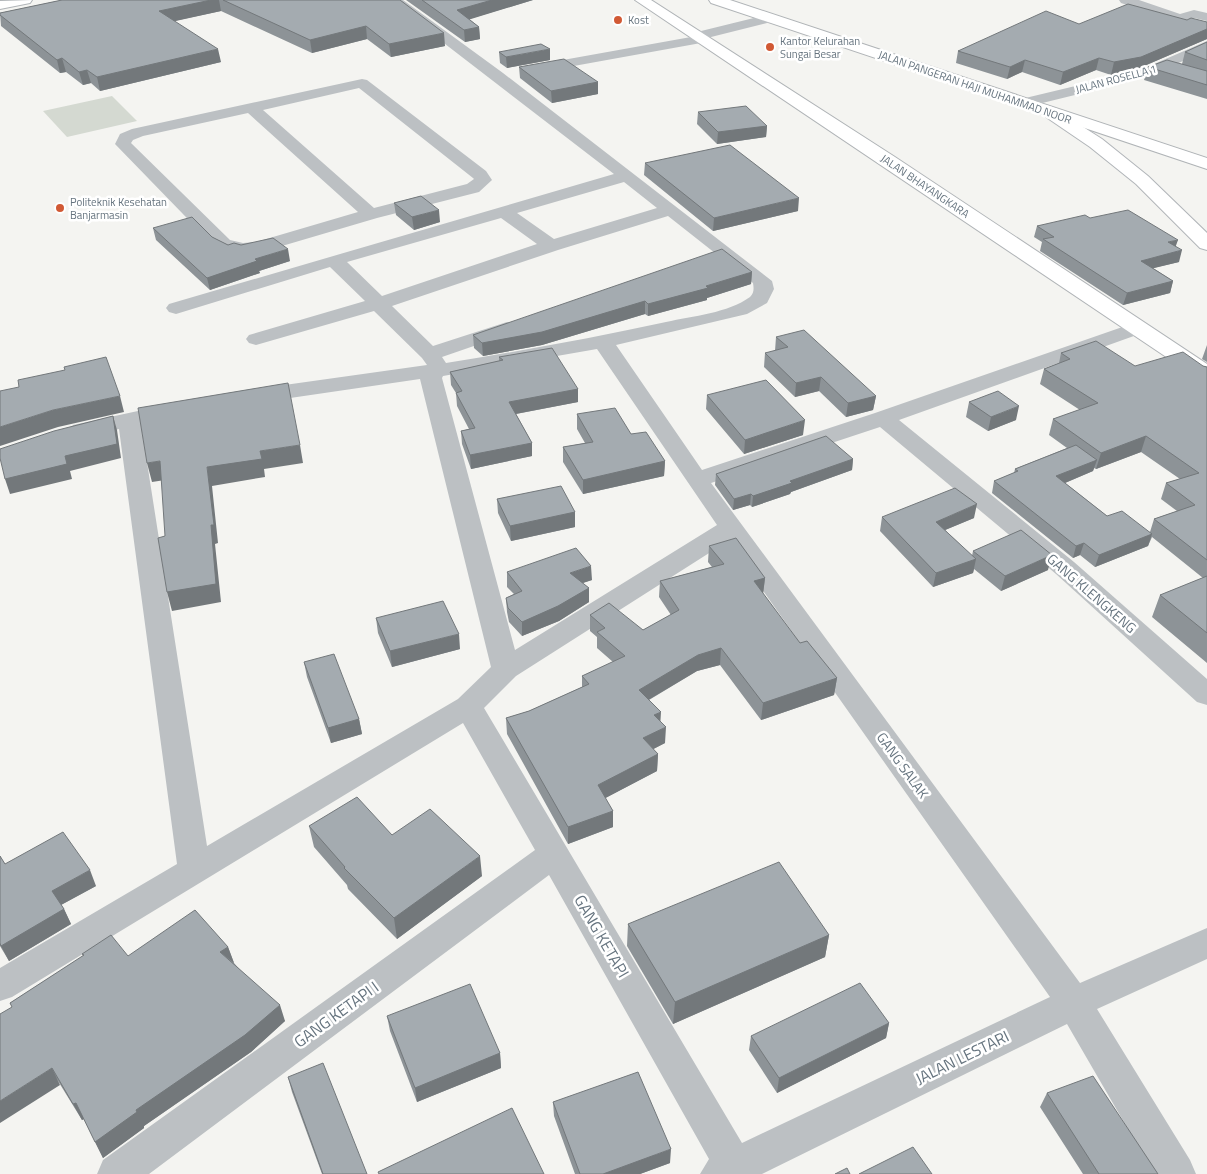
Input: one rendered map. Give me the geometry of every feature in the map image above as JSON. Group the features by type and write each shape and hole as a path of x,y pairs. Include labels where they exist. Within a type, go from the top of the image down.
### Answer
{"main road":[{"path":"0,5 25,0"},
{"name":"JALAN BHAYANGKARA","path":"642,0 1207,374"},
{"name":"JALAN PANGERAN HAJI MUHAMMAD NOOR","path":"716,0 1207,164"},
{"path":"1049,112 1096,143 1142,180 1207,244"},
{"path":"1096,143 1111,136 1126,137"}],"street":[{"path":"1126,0 1179,18 1192,14 1207,17"},
{"path":"237,398 432,363 603,342 740,310 757,301 764,289 762,281 716,255 670,210 400,1"},
{"path":"498,76 700,37 770,18"},
{"name":"JALAN ROSELLA 1","path":"1022,103 1121,80 1164,66 1207,45"},
{"path":"1164,66 1181,72"},
{"path":"362,83 483,180 474,188 378,212 258,247 233,247 223,244 123,144 123,141 126,137 138,132 362,83"},
{"path":"251,108 378,212 415,237"},
{"path":"176,308 504,210 627,176"},
{"path":"504,210 552,246"},
{"path":"256,339 377,304 552,246 670,210"},
{"path":"334,260 432,363 432,384 506,669"},
{"path":"432,363 522,322"},
{"path":"697,480 883,418 1138,328"},
{"name":"GANG SALAK","path":"603,342 697,480 1074,1003 1176,1174"},
{"path":"63,434 200,405"},
{"name":"GANG KLENGKENG","path":"883,418 1064,568 1207,695"},
{"path":"129,420 194,869"},
{"path":"0,986 468,706 506,669 732,527"},
{"name":"GANG KETAPI","path":"468,706 555,853 727,1170"},
{"name":"GANG KETAPI I","path":"117,1174 555,853"},
{"name":"JALAN LESTARI","path":"727,1170 1074,1003 1207,943"}],"shaded area":[{"path":"112,96 137,121 67,137 43,111"}],"building":[{"path":"62,0 211,0 159,11 218,49 97,77 87,70 79,72 62,58 57,60 0,15 0,13"},
{"path":"223,0 400,0 444,33 389,44 366,26 310,40"},
{"path":"422,0 492,0 457,10 479,27 464,30"},
{"path":"1128,4 1187,20 1191,18 1207,22 1207,29 1141,57 1114,62 1099,58 1063,72 1025,60 1010,67 958,51 1046,11 1079,24"},
{"path":"1207,42 1207,60 1185,52"},
{"path":"541,44 550,49 506,57 499,52"},
{"path":"564,59 598,82 551,91 519,67"},
{"path":"1167,60 1207,71 1207,85 1148,67"},
{"path":"746,106 767,126 718,132 698,112"},
{"path":"730,145 799,198 714,218 645,163"},
{"path":"421,196 439,210 412,217 394,203"},
{"path":"1128,210 1178,240 1168,242 1182,250 1141,261 1173,281 1127,293 1043,239 1054,237 1037,226 1085,215 1090,218"},
{"path":"192,217 212,237 228,245 234,243 241,245 273,238 288,249 255,259 257,261 207,278 153,228"},
{"path":"722,249 752,272 706,286 708,288 648,304 645,301 542,332 482,343 473,335"},
{"path":"804,330 876,396 848,403 821,377 796,383 765,353 788,347 776,337"},
{"path":"1096,341 1135,366 1183,352 1207,367 1207,560 1154,519 1195,505 1166,483 1199,473 1146,436 1101,453 1053,419 1098,403 1044,369 1070,359 1061,353"},
{"path":"552,348 578,389 509,402 532,443 470,455 461,431 475,428 456,393 462,391 450,372 503,360 499,357"},
{"path":"106,357 120,396 53,410 0,427 0,391 19,387 18,380 65,370 64,367"},
{"path":"766,380 805,420 745,440 707,395"},
{"path":"288,383 300,445 260,451 262,459 207,467 214,525 211,525 216,584 167,592 158,538 165,536 160,461 147,463 138,408"},
{"path":"998,391 1019,406 991,417 969,402"},
{"path":"615,408 631,434 646,432 665,461 583,480 563,447 593,442 577,414"},
{"path":"113,416 117,444 65,456 67,464 5,479 0,449 54,431"},
{"path":"826,436 853,459 790,481 792,483 753,496 751,494 734,499 716,474"},
{"path":"1076,445 1097,460 1056,476 1107,516 1122,511 1152,534 1099,555 1084,543 1076,546 994,481 1018,471 1015,469"},
{"path":"561,486 575,512 510,526 497,499"},
{"path":"955,488 977,504 936,522 976,559 936,573 882,517"},
{"path":"1021,530 1052,555 1005,576 973,551"},
{"path":"736,538 765,578 754,581 800,643 807,641 837,678 763,703 721,648 698,655 639,690 661,712 654,715 666,727 643,738 658,754 598,785 613,811 568,827 506,718 529,711 589,684 582,676 625,656 597,632 605,628 590,615 609,603 643,630 679,610 660,581 724,564 709,546"},
{"path":"576,548 591,566 570,573 589,588 558,606 522,622 508,608 506,598 522,591 507,572"},
{"path":"1207,576 1207,633 1160,595"},
{"path":"443,601 459,634 390,651 376,618"},
{"path":"334,654 359,719 328,728 304,662"},
{"path":"357,797 392,835 430,809 480,856 394,918 344,868 309,826"},
{"path":"63,832 90,870 52,891 64,909 1,946 0,856 5,864"},
{"path":"779,862 829,935 675,1002 628,924"},
{"path":"195,910 228,947 220,952 280,1005 245,1035 136,1110 137,1112 95,1142 76,1103 73,1104 52,1068 0,1101 0,1014 12,1007 10,1003 84,955 82,954 111,935 128,956"},
{"path":"860,983 889,1023 779,1078 751,1036"},
{"path":"470,984 500,1053 415,1088 387,1016"},
{"path":"323,1063 367,1174 323,1174 288,1077"},
{"path":"638,1072 671,1149 603,1174 580,1174 553,1102"},
{"path":"1093,1076 1158,1174 1099,1174 1047,1093"},
{"path":"512,1108 544,1174 379,1174 378,1172"},
{"path":"913,1147 932,1174 859,1174"},
{"path":"847,1168 850,1174 835,1174"}],"place":[{"name":"Kost","path":"618,20"},
{"name":"Kantor Kelurahan Sungai Besar","path":"770,47"},
{"name":"Politeknik Kesehatan Banjarmasin","path":"60,208"}]}
